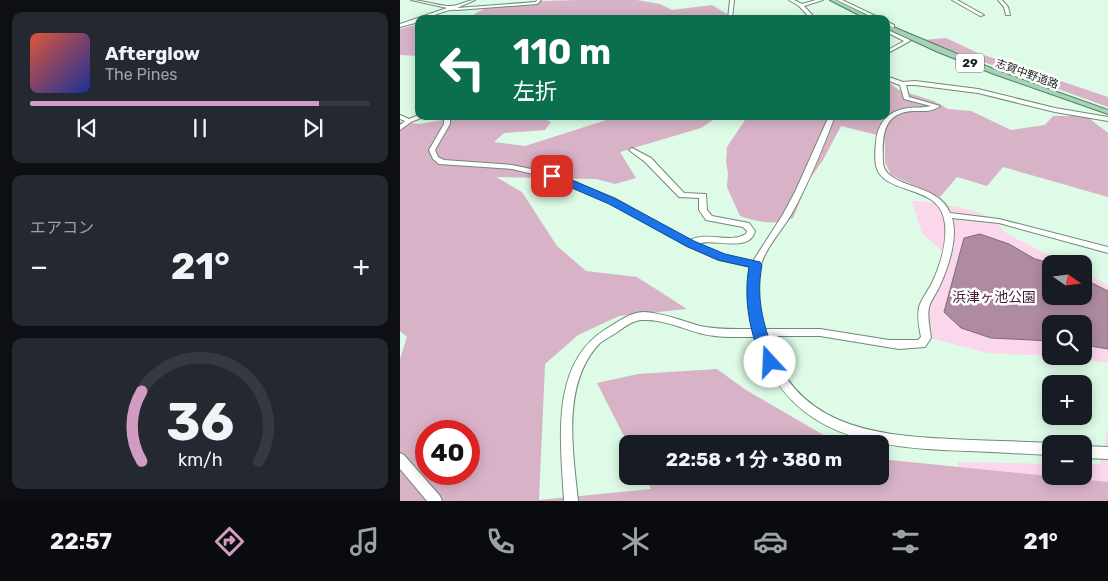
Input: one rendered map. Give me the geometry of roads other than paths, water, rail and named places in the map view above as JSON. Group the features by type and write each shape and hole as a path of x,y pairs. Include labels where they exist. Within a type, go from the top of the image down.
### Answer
{"main road":[{"path":"832,0 864,15"},
{"name":"志賀中野道路","path":"890,26 947,54 1108,112"}],"street":[{"path":"413,0 452,8 537,3 539,0"},
{"path":"432,15 469,0"},
{"path":"731,15 732,0"},
{"path":"791,0 801,5 810,15"},
{"path":"801,5 821,0"},
{"path":"839,0 871,15"},
{"path":"954,0 982,15"},
{"path":"1000,0 1006,7 1008,14"},
{"path":"400,19 412,22"},
{"path":"400,26 415,21"},
{"path":"890,32 908,41 890,51"},
{"path":"890,79 903,84 915,83 978,92 1055,110 1108,119"},
{"path":"890,118 900,110 910,108 933,109 938,106 906,98 903,84"},
{"path":"400,117 409,121"},
{"path":"400,128 415,119"},
{"path":"447,120 447,124 432,150 435,158 442,162 512,167 552,176 613,201 690,244 722,258 756,265"},
{"path":"830,120 813,165 756,265 752,297 759,332 770,362 785,387 803,405 821,418 844,429 899,442 1042,449"},
{"path":"571,501 568,400 584,355 596,341 616,328 643,316 668,320 714,332 811,331 856,337 898,346 921,344 926,338 924,308 946,257 949,226 947,215 934,196 898,183 888,176 880,166 879,144 881,131 888,120"},
{"path":"632,150 648,160 682,194 702,196 703,210 709,218 746,225 750,231 750,235 739,241 702,237 690,244"},
{"path":"947,215 1013,224 1108,250"},
{"path":"1092,453 1108,454"},
{"path":"400,459 435,501"}],"park label":[{"name":"浜津ヶ池公園","path":"994,297"}]}
